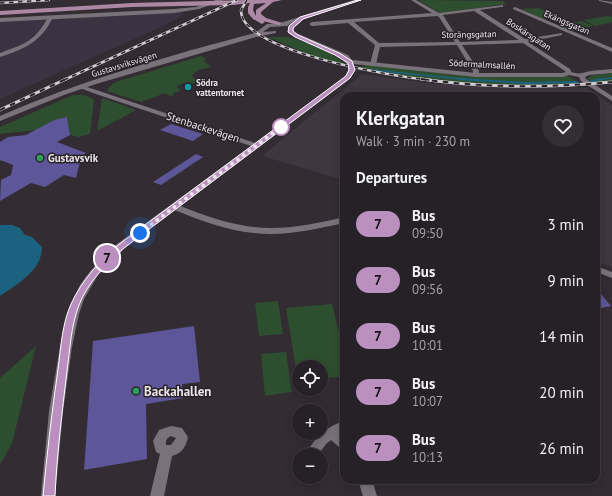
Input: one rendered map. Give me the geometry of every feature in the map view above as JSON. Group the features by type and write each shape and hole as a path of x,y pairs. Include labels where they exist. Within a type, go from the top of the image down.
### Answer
{"main road":[{"path":"254,0 250,7 250,12 252,16 266,27"},
{"path":"187,4 233,3 259,0"},
{"path":"80,7 161,2 187,4 234,4 278,0"},
{"path":"278,0 266,5 258,11 260,17 280,24"},
{"path":"0,11 68,7 123,6 161,2"}],"street":[{"path":"0,20 174,11 197,8 221,0"},
{"path":"348,4 355,0"},
{"path":"348,4 359,0"},
{"path":"413,0 439,14 476,71 476,74"},
{"path":"601,0 612,4"},
{"name":"Gustavsviksvägen","path":"255,35 266,27 348,4"},
{"path":"312,24 439,14 501,6"},
{"name":"Ekängsgatan","path":"515,8 612,50"},
{"name":"Boskärsgatan","path":"476,10 568,70 569,73"},
{"path":"0,55 38,38 43,33 51,17"},
{"path":"280,33 291,28 302,18"},
{"path":"349,21 378,45 373,64"},
{"path":"280,24 291,28"},
{"name":"Södermalmsallén","path":"266,27 324,47 350,62 476,74 562,75 569,73 582,76 612,71"},
{"name":"Södermalmsallén","path":"291,28 291,33 307,41"},
{"name":"Gustavsviksvägen","path":"0,119 42,100 82,87 255,35 280,33"},
{"name":"Storängsgatan","path":"378,45 524,41 560,34"},
{"path":"257,145 344,80 351,73 352,67 350,62"},
{"path":"582,76 583,80 612,99"},
{"name":"Stenbackevägen","path":"82,87 257,145"},
{"name":"Stenbackevägen","path":"49,494 53,437 66,342 75,304 90,278 101,264 121,246 257,145"},
{"path":"175,207 220,224 260,231 283,230 340,221"},
{"path":"600,270 612,275"},
{"path":"315,448 318,442 340,428"},
{"path":"332,433 340,440"},
{"path":"157,496 167,451"},
{"path":"366,484 370,496"}],"shaded area":[{"path":"182,12 184,15 163,26 0,99 0,22"},
{"path":"362,74 434,84 587,88 593,92 340,92"},
{"path":"340,92 340,179 262,156"},
{"path":"600,97 612,105 612,267 600,263"}],"green space":[{"path":"418,0 503,1 506,4 440,13"},
{"path":"539,8 553,16 543,19 521,9"},
{"path":"608,16 612,17 612,22 596,26 583,20"},
{"path":"581,21 594,26 571,31 558,25"},
{"path":"268,37 287,37 301,41 335,56 345,65 312,56"},
{"path":"201,56 206,59 204,61 211,67 198,70 191,76 201,82 180,84 177,87 181,91 173,93 174,95 170,96 165,93 141,102 107,91 111,85 116,82"},
{"path":"367,65 476,76 567,76 582,84 526,85 442,81 414,78 359,68"},
{"path":"612,73 612,82 593,83 587,78 594,75"},
{"path":"73,95 86,96 94,100 90,134 79,137 70,135 67,117 54,120 36,130 0,134 0,127"},
{"path":"102,98 136,110 97,131"},
{"path":"278,301 283,334 259,336 255,303"},
{"path":"332,304 340,337 340,377 328,378 328,360 295,360 286,308"},
{"path":"36,346 12,444 0,464 0,378"},
{"path":"286,352 292,392 265,396 261,354"}],"water":[{"path":"0,225 12,225 20,228 25,235 32,237 42,247 41,256 33,270 21,282 0,296"}],"building":[{"name":"Gustavsvik","path":"67,117 70,135 57,142 86,153 81,157 76,178 64,175 45,187 31,183 0,201 1,180 11,175 13,165 0,160 0,142 8,137 26,135 54,120"},
{"path":"171,124 203,134 193,141 160,130"},
{"path":"196,154 203,157 161,185 153,182"},
{"path":"600,293 611,306 600,308"},
{"name":"Backahallen","path":"194,326 200,382 182,384 183,398 146,404 147,459 84,470 93,341"}],"waterway":[{"path":"372,70 466,79"},
{"path":"600,80 612,78"},
{"path":"458,79 466,79"},
{"path":"466,79 525,83 577,82"},
{"path":"466,79 471,80"},
{"path":"596,80 600,80"},
{"path":"591,81 600,80"}],"railway":[{"path":"0,3 49,0"},
{"path":"64,80 237,0"},
{"path":"247,0 241,10 247,25 265,38 292,50 323,60 355,68 421,79"},
{"path":"0,110 66,79"},
{"path":"421,79 430,80"},
{"path":"421,79 468,84 516,86 612,82"}],"bus line":[{"name":"7","path":"49,496 53,437 68,327 75,304 80,294 101,264 121,246 348,77 352,70 350,62 324,47 307,41 290,32 291,27 302,18 359,0"}],"place":[{"name":"Södra vattentornet","path":"188,87"},
{"name":"Gustavsvik","path":"40,158"},
{"name":"Backahallen","path":"136,391"}],"route":[{"path":"140,233 281,127"}]}
